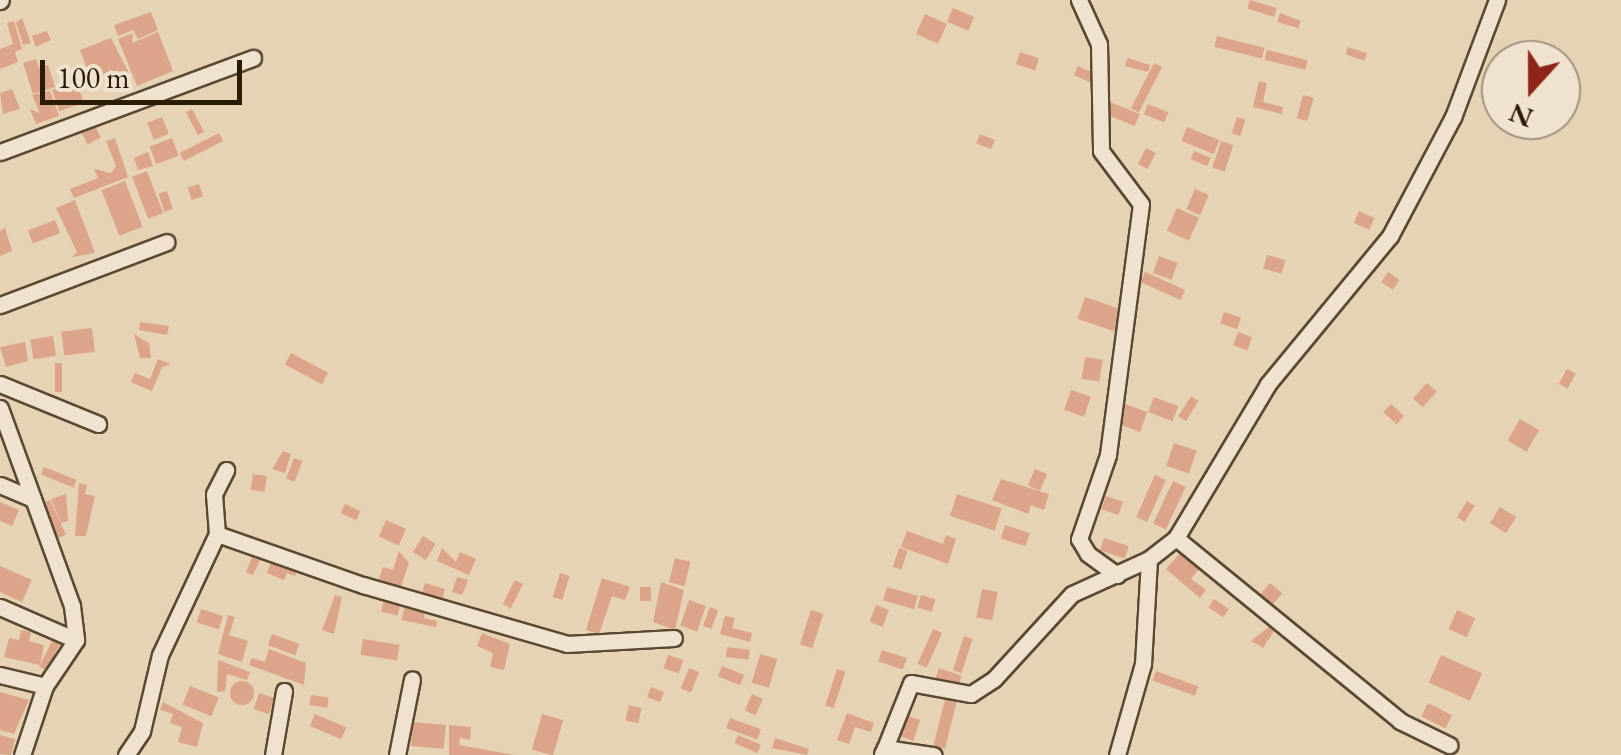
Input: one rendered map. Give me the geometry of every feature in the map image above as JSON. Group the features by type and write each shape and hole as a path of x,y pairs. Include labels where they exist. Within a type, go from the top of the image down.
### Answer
{"street":[{"path":"1079,0 1099,44 1101,151 1140,204 1108,454 1079,540 1117,575"},
{"path":"933,755 883,751 911,682 971,694 994,678 1072,594 1150,558 1176,538 1238,443 1268,384 1390,236 1453,116 1497,0"},
{"path":"0,152 253,58"},
{"path":"0,306 167,242"},
{"path":"0,384 98,424"},
{"path":"0,408 72,606 76,640 46,686 22,755"},
{"path":"126,755 142,731 160,655 217,534 214,494 226,470"},
{"path":"0,486 33,500"},
{"path":"217,534 363,586 567,644 674,638"},
{"path":"1176,538 1400,721 1449,746"},
{"path":"1117,755 1144,664 1150,558"},
{"path":"0,608 76,640"},
{"path":"0,675 46,686"},
{"path":"396,755 412,679"},
{"path":"274,755 284,691"}],"building":[{"path":"1250,0 1277,8 1274,17 1247,9"},
{"path":"953,8 974,17 968,31 947,22"},
{"path":"151,12 158,30 138,39 133,30 118,36 114,25"},
{"path":"1280,13 1301,21 1298,28 1277,22"},
{"path":"925,14 947,24 938,44 916,34"},
{"path":"22,18 31,43 23,45 16,22"},
{"path":"14,21 22,49 15,52 18,62 0,69 0,49 13,44 7,23"},
{"path":"47,31 51,40 36,47 32,36"},
{"path":"158,32 173,71 137,86 118,39 133,33 132,43"},
{"path":"1217,36 1265,48 1262,59 1214,47"},
{"path":"111,38 129,73 120,77 118,69 117,77 107,73 91,80 80,50"},
{"path":"1348,47 1367,53 1365,61 1346,55"},
{"path":"1267,50 1308,60 1305,70 1265,60"},
{"path":"1020,52 1039,58 1035,71 1016,64"},
{"path":"1128,58 1150,65 1148,72 1125,66"},
{"path":"36,59 39,68 48,65 55,87 33,94 23,63"},
{"path":"1154,63 1162,67 1139,113 1131,108"},
{"path":"1078,66 1094,73 1089,82 1074,75"},
{"path":"1259,81 1267,83 1263,102 1283,107 1282,114 1253,107"},
{"path":"77,82 84,103 59,111 52,90"},
{"path":"12,89 20,109 3,114 0,93"},
{"path":"50,91 59,116 36,124 30,109 40,113 32,95"},
{"path":"1303,95 1314,98 1307,121 1297,118"},
{"path":"1110,102 1140,114 1135,126 1105,114"},
{"path":"1148,104 1168,112 1164,122 1144,114"},
{"path":"192,109 204,132 198,135 186,112"},
{"path":"162,117 169,134 154,140 147,123"},
{"path":"1237,117 1246,120 1240,136 1232,133"},
{"path":"95,126 101,138 88,144 82,133"},
{"path":"1187,127 1219,140 1214,154 1181,141"},
{"path":"219,133 223,141 184,161 180,153"},
{"path":"980,134 995,140 991,149 976,143"},
{"path":"115,138 128,177 74,198 70,189 98,178 94,169 111,173 116,166 106,141"},
{"path":"172,138 179,156 156,164 150,147"},
{"path":"1221,141 1233,145 1225,172 1212,168"},
{"path":"1146,148 1156,153 1148,169 1138,164"},
{"path":"1194,151 1211,158 1207,166 1191,159"},
{"path":"148,152 153,166 138,170 134,158"},
{"path":"147,171 163,213 148,219 132,177"},
{"path":"125,181 143,227 119,236 102,190"},
{"path":"199,184 203,196 192,200 188,188"},
{"path":"1195,189 1209,195 1200,215 1186,209"},
{"path":"167,191 173,209 164,212 158,194"},
{"path":"75,200 95,253 72,257 77,252 56,208"},
{"path":"1177,208 1199,218 1189,241 1167,231"},
{"path":"1359,211 1375,218 1369,230 1354,223"},
{"path":"55,220 60,233 33,243 28,230"},
{"path":"5,228 12,251 0,256 0,231"},
{"path":"1267,255 1285,260 1281,274 1263,268"},
{"path":"1159,256 1178,263 1172,280 1153,273"},
{"path":"1145,272 1185,290 1181,300 1141,282"},
{"path":"1388,272 1400,280 1393,290 1381,282"},
{"path":"1085,297 1123,310 1115,332 1078,319"},
{"path":"1224,312 1241,318 1237,329 1220,323"},
{"path":"140,322 169,326 167,335 139,330"},
{"path":"92,328 95,352 64,356 61,332"},
{"path":"1238,332 1252,337 1247,350 1233,345"},
{"path":"134,334 149,343 151,358 140,358"},
{"path":"53,336 56,356 33,359 30,340"},
{"path":"25,342 28,361 6,367 0,347"},
{"path":"291,353 328,373 322,384 285,364"},
{"path":"1085,357 1103,360 1099,382 1082,379"},
{"path":"158,359 171,364 162,367 152,391 131,382 135,373 150,379"},
{"path":"55,363 62,363 62,392 55,392"},
{"path":"1567,369 1576,374 1568,389 1559,384"},
{"path":"1427,383 1437,392 1423,407 1413,399"},
{"path":"1071,390 1091,397 1084,417 1064,410"},
{"path":"1191,396 1199,401 1186,421 1178,416"},
{"path":"1154,397 1178,406 1173,421 1148,412"},
{"path":"1123,403 1147,412 1140,432 1115,423"},
{"path":"1391,404 1404,416 1397,424 1383,412"},
{"path":"1520,419 1539,430 1527,452 1508,441"},
{"path":"1174,443 1197,451 1189,474 1166,466"},
{"path":"283,451 291,454 285,473 272,469"},
{"path":"294,458 302,461 295,482 286,479"},
{"path":"44,467 76,480 73,488 41,474"},
{"path":"1035,469 1047,474 1040,491 1028,486"},
{"path":"253,474 267,476 265,492 251,490"},
{"path":"1155,475 1166,480 1147,522 1136,517"},
{"path":"1001,479 1049,494 1044,510 1031,505 1028,514 992,500"},
{"path":"1173,481 1186,487 1166,530 1153,524"},
{"path":"79,483 87,485 85,494 95,496 86,536 75,536"},
{"path":"66,494 68,521 61,523 51,499"},
{"path":"957,494 1002,509 995,530 950,516"},
{"path":"1106,496 1123,502 1118,515 1101,509"},
{"path":"50,500 66,534 55,540 39,505"},
{"path":"1467,501 1475,506 1465,522 1457,517"},
{"path":"0,502 19,510 12,526 0,521"},
{"path":"345,504 360,511 356,520 341,513"},
{"path":"1500,507 1516,517 1506,533 1490,523"},
{"path":"386,520 406,529 399,545 379,536"},
{"path":"1005,525 1030,533 1025,546 1001,538"},
{"path":"907,531 943,544 946,535 956,539 948,564 901,547"},
{"path":"423,536 436,544 426,560 413,552"},
{"path":"1104,538 1129,546 1125,558 1100,550"},
{"path":"442,548 456,562 460,552 476,559 469,575 437,561"},
{"path":"899,548 908,551 901,570 893,567"},
{"path":"255,549 299,567 295,576 287,573 284,580 267,573 271,562 261,558 253,575 246,572"},
{"path":"399,551 409,563 400,589 378,582 383,567 393,570"},
{"path":"1181,552 1200,568 1191,579 1206,590 1200,598 1166,569"},
{"path":"675,558 691,562 684,586 669,582"},
{"path":"0,566 32,580 22,602 0,592"},
{"path":"560,573 570,576 562,600 553,597"},
{"path":"457,577 468,580 462,595 452,592"},
{"path":"602,578 630,587 625,600 612,596 599,634 586,630"},
{"path":"515,580 523,584 511,608 503,604"},
{"path":"661,582 684,590 675,630 653,622"},
{"path":"425,583 445,589 442,600 422,594"},
{"path":"1270,583 1282,593 1267,611 1255,601"},
{"path":"640,587 651,587 651,601 640,601"},
{"path":"887,587 918,596 914,609 883,600"},
{"path":"982,589 998,592 992,621 976,617"},
{"path":"335,595 342,597 334,634 322,630"},
{"path":"921,595 935,599 932,612 917,607"},
{"path":"384,599 401,603 398,615 381,612"},
{"path":"1214,599 1229,609 1223,617 1208,607"},
{"path":"689,600 706,606 697,631 680,626"},
{"path":"406,603 425,609 424,618 437,621 436,627 401,620"},
{"path":"876,605 889,610 883,627 870,622"},
{"path":"710,607 718,610 711,629 703,626"},
{"path":"201,609 223,616 219,629 197,622"},
{"path":"811,610 823,614 812,648 800,644"},
{"path":"1457,610 1475,618 1467,637 1448,629"},
{"path":"228,615 235,617 229,635 248,641 242,662 218,654"},
{"path":"725,616 735,618 732,628 752,633 750,642 720,634"},
{"path":"1271,625 1276,628 1263,648 1251,641"},
{"path":"933,629 942,633 927,668 918,664"},
{"path":"21,630 31,632 29,641 44,645 40,665 4,657 9,638 19,640"},
{"path":"482,633 510,644 504,670 490,667 493,653 477,646"},
{"path":"272,634 299,644 295,655 268,645"},
{"path":"964,636 973,639 961,673 953,670"},
{"path":"363,639 400,645 397,661 360,655"},
{"path":"52,641 60,644 46,670 39,667"},
{"path":"727,647 750,650 749,660 726,657"},
{"path":"269,649 306,663 304,685 249,665 252,658 265,662"},
{"path":"882,650 907,658 903,669 878,661"},
{"path":"760,654 777,659 769,688 752,683"},
{"path":"668,655 683,660 679,673 664,668"},
{"path":"1441,655 1482,673 1470,701 1429,682"},
{"path":"218,660 250,672 247,680 227,674 225,691 217,692"},
{"path":"722,666 744,675 740,685 718,676"},
{"path":"689,668 699,672 691,693 681,688"},
{"path":"939,668 962,676 958,686 935,678"},
{"path":"837,669 846,672 834,708 825,705"},
{"path":"1156,671 1198,686 1195,696 1153,680"},
{"path":"242,681 251,684 251,702 242,705 233,702 230,693 233,684"},
{"path":"190,686 219,698 211,716 183,705"},
{"path":"651,687 664,692 660,702 647,697"},
{"path":"0,692 29,700 14,734 0,730"},
{"path":"259,693 274,698 269,714 254,709"},
{"path":"752,694 763,699 756,715 745,710"},
{"path":"311,695 329,698 327,708 309,705"},
{"path":"945,699 957,702 945,748 933,746"},
{"path":"163,702 203,723 197,747 178,742 182,727 170,723 173,714 160,710"},
{"path":"1428,703 1452,715 1445,729 1421,716"},
{"path":"629,705 642,708 638,724 625,721"},
{"path":"847,713 874,723 871,732 855,727 849,744 837,740"},
{"path":"315,714 346,727 341,739 310,726"},
{"path":"542,714 563,720 553,755 532,750"},
{"path":"905,715 920,720 913,741 898,736"},
{"path":"730,718 761,729 757,740 726,728"},
{"path":"413,722 446,725 444,749 411,746"},
{"path":"449,725 471,727 470,740 460,738 459,745 514,755 449,755"},
{"path":"0,735 15,739 11,755 0,754"},
{"path":"738,735 761,745 757,753 734,743"},
{"path":"775,738 809,749 807,755 772,748"}]}
